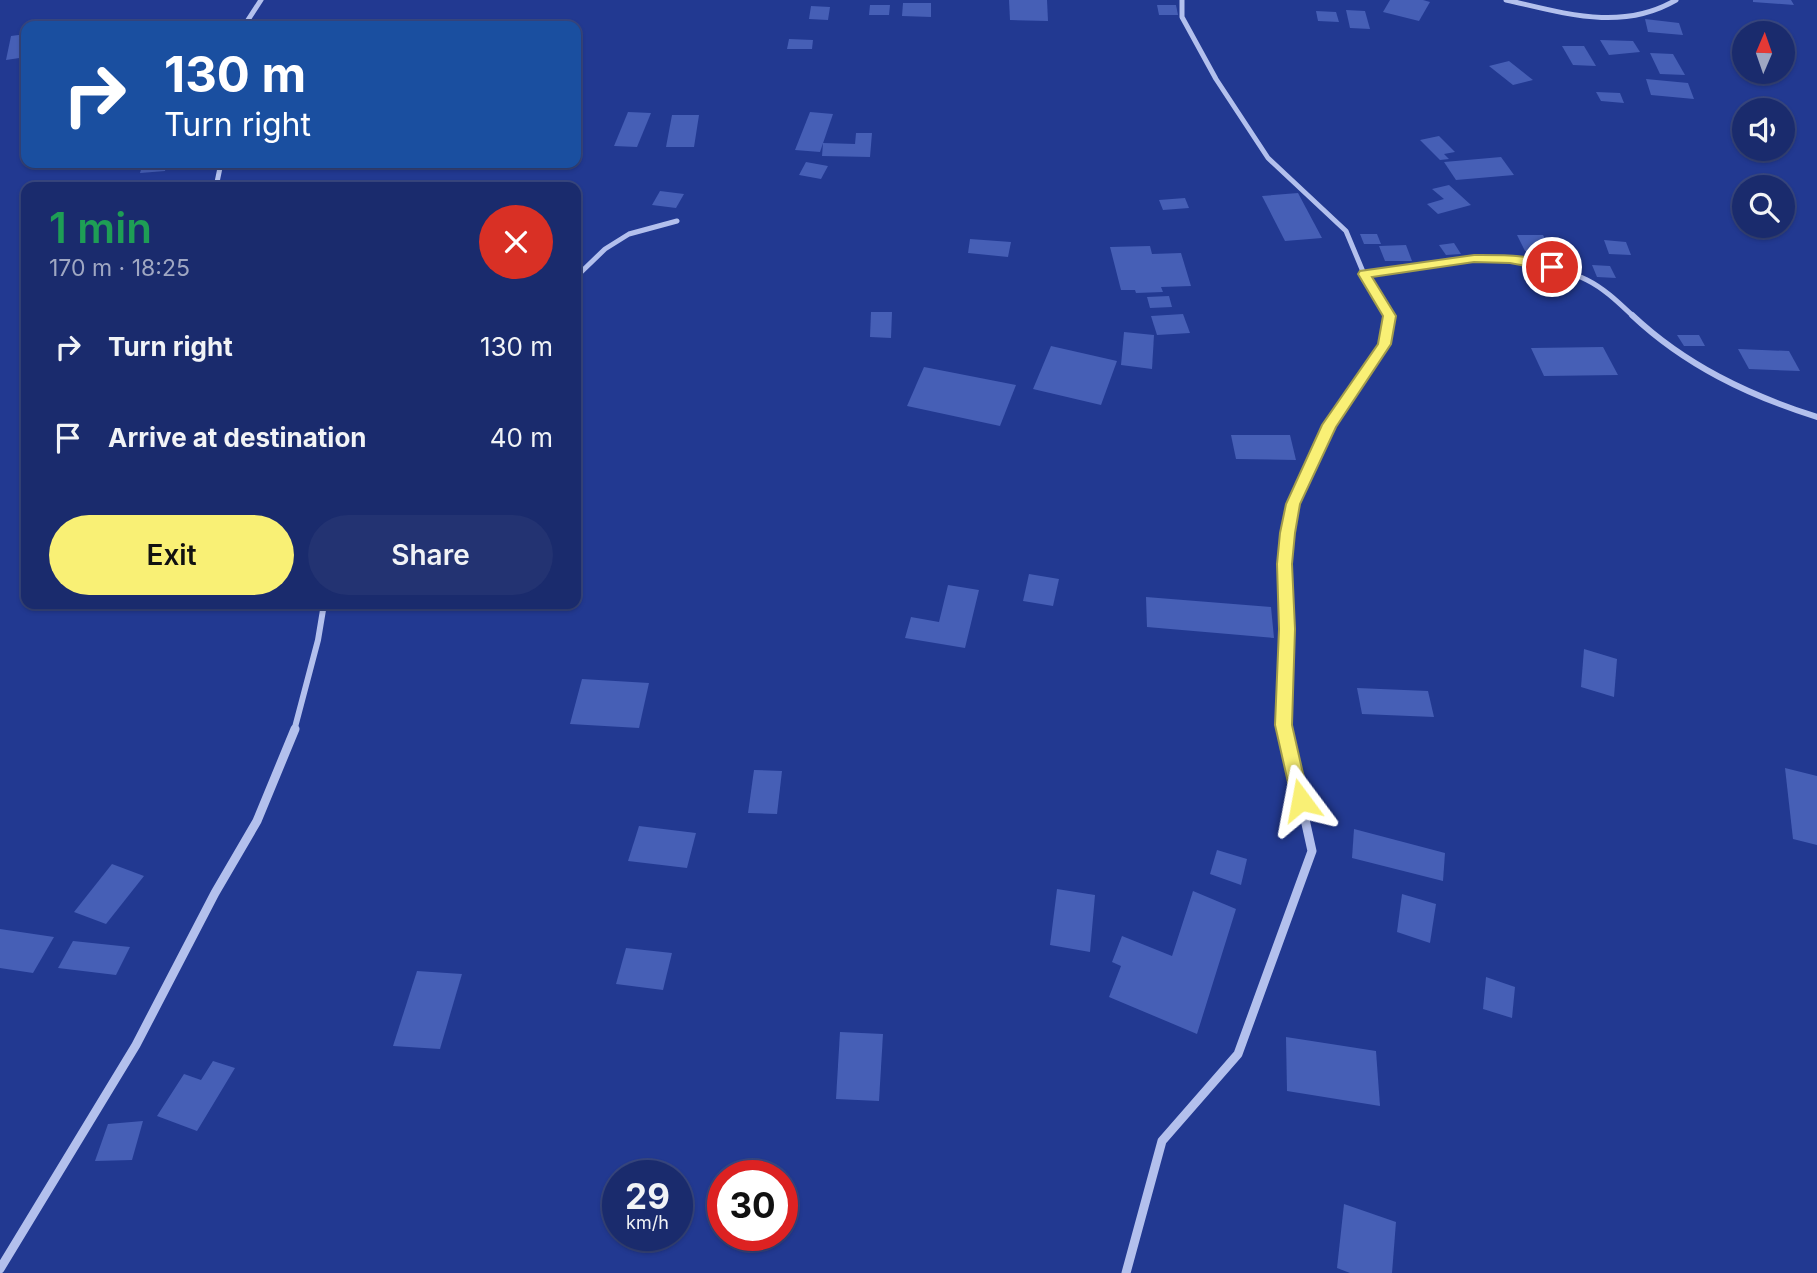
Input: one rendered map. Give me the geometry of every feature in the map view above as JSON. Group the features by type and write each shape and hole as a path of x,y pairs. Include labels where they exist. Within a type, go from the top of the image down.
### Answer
{"street":[{"path":"247,21 261,0"},
{"path":"1126,1273 1162,1142 1238,1054 1312,850 1284,725 1287,629 1284,564 1293,504 1329,425 1385,344 1389,316 1364,274 1346,231 1268,158 1238,113 1182,17 1182,0"},
{"path":"1506,0 1582,17 1607,19 1658,12 1676,0"},
{"path":"581,272 605,249 629,234 677,221"},
{"path":"1364,274 1474,259 1510,259 1552,267 1586,279 1669,347 1719,380 1760,399 1817,417"},
{"path":"0,1269 136,1045 215,893 257,821 296,726 323,609"}],"building":[{"path":"1009,0 1047,0 1048,21 1010,20"},
{"path":"1390,0 1430,2 1419,21 1383,12"},
{"path":"1791,0 1794,5 1753,2"},
{"path":"903,3 931,3 931,17 902,16"},
{"path":"870,5 890,5 889,15 869,15"},
{"path":"1157,5 1176,5 1178,15 1159,15"},
{"path":"811,6 830,7 828,20 809,19"},
{"path":"1346,10 1365,11 1370,29 1350,28"},
{"path":"1316,11 1336,12 1339,22 1318,21"},
{"path":"1645,19 1679,23 1683,35 1648,32"},
{"path":"21,35 21,58 6,60 11,36"},
{"path":"789,39 813,40 812,49 787,49"},
{"path":"1600,40 1633,41 1640,52 1609,55"},
{"path":"1562,46 1584,46 1596,66 1573,65"},
{"path":"1650,53 1673,54 1685,75 1660,74"},
{"path":"1509,61 1533,80 1513,85 1489,66"},
{"path":"1646,79 1688,83 1694,99 1651,95"},
{"path":"1596,92 1620,93 1624,103 1601,101"},
{"path":"628,112 651,113 637,147 614,146"},
{"path":"810,112 833,114 820,152 795,150"},
{"path":"672,115 699,115 694,147 666,147"},
{"path":"856,133 872,133 870,157 822,156 823,143 855,144"},
{"path":"1439,136 1455,152 1444,154 1449,159 1440,160 1420,140"},
{"path":"1501,157 1514,175 1456,180 1444,162"},
{"path":"806,162 828,166 821,179 799,175"},
{"path":"142,168 166,168 165,171 140,173"},
{"path":"1449,185 1471,205 1438,214 1427,204 1444,199 1432,189"},
{"path":"660,191 684,194 676,208 652,205"},
{"path":"1298,193 1322,238 1285,241 1262,196"},
{"path":"1185,198 1189,208 1163,210 1159,200"},
{"path":"1360,234 1377,234 1381,244 1364,244"},
{"path":"1517,235 1543,235 1552,251 1525,251"},
{"path":"970,239 1011,242 1008,257 968,253"},
{"path":"1604,240 1626,242 1631,255 1609,254"},
{"path":"1454,243 1461,254 1446,255 1439,245"},
{"path":"1406,245 1412,261 1385,261 1379,246"},
{"path":"1150,246 1152,254 1181,253 1191,286 1161,287 1163,292 1136,293 1135,290 1121,290 1110,247"},
{"path":"1592,265 1610,266 1616,278 1597,277"},
{"path":"1169,296 1172,307 1150,308 1147,297"},
{"path":"871,312 892,312 891,338 870,337"},
{"path":"1183,314 1190,333 1157,335 1151,316"},
{"path":"1124,332 1154,335 1152,369 1121,365"},
{"path":"1677,335 1699,335 1705,346 1684,346"},
{"path":"1051,346 1117,361 1101,405 1033,389"},
{"path":"1603,347 1618,375 1544,376 1531,348"},
{"path":"1738,349 1789,351 1800,371 1749,369"},
{"path":"924,367 1016,385 1000,426 907,406"},
{"path":"1231,435 1290,435 1296,460 1236,459"},
{"path":"1029,574 1059,579 1053,606 1023,601"},
{"path":"948,585 979,590 965,648 905,638 911,617 939,622"},
{"path":"1146,597 1271,607 1274,638 1147,627"},
{"path":"1584,649 1617,659 1614,697 1581,687"},
{"path":"582,679 649,683 639,728 570,724"},
{"path":"1357,688 1428,691 1434,717 1362,714"},
{"path":"1785,768 1817,776 1817,845 1793,839"},
{"path":"754,770 782,771 777,814 748,813"},
{"path":"639,826 696,833 687,868 628,861"},
{"path":"1354,829 1445,853 1443,881 1352,858"},
{"path":"1217,850 1247,859 1241,885 1210,874"},
{"path":"112,864 144,876 106,924 74,912"},
{"path":"1057,889 1095,895 1090,952 1050,945"},
{"path":"1193,891 1236,909 1197,1034 1109,997 1121,966 1112,962 1122,936 1172,956"},
{"path":"1402,894 1436,904 1430,943 1397,932"},
{"path":"0,929 54,937 33,973 0,968"},
{"path":"73,941 130,947 116,975 58,968"},
{"path":"626,948 672,953 663,990 616,984"},
{"path":"417,971 462,974 440,1049 393,1046"},
{"path":"1486,977 1515,987 1512,1018 1483,1009"},
{"path":"840,1032 883,1034 879,1101 836,1099"},
{"path":"1286,1037 1376,1051 1380,1106 1287,1091"},
{"path":"213,1061 235,1068 197,1131 157,1116 184,1074 201,1080"},
{"path":"143,1121 132,1160 95,1161 108,1124"},
{"path":"1344,1204 1396,1222 1392,1273 1350,1273 1337,1268"}],"route":[{"path":"1301,800 1284,725 1287,629 1284,564 1293,504 1329,425 1385,344 1389,316 1364,274 1474,259 1510,259 1552,267"}]}
